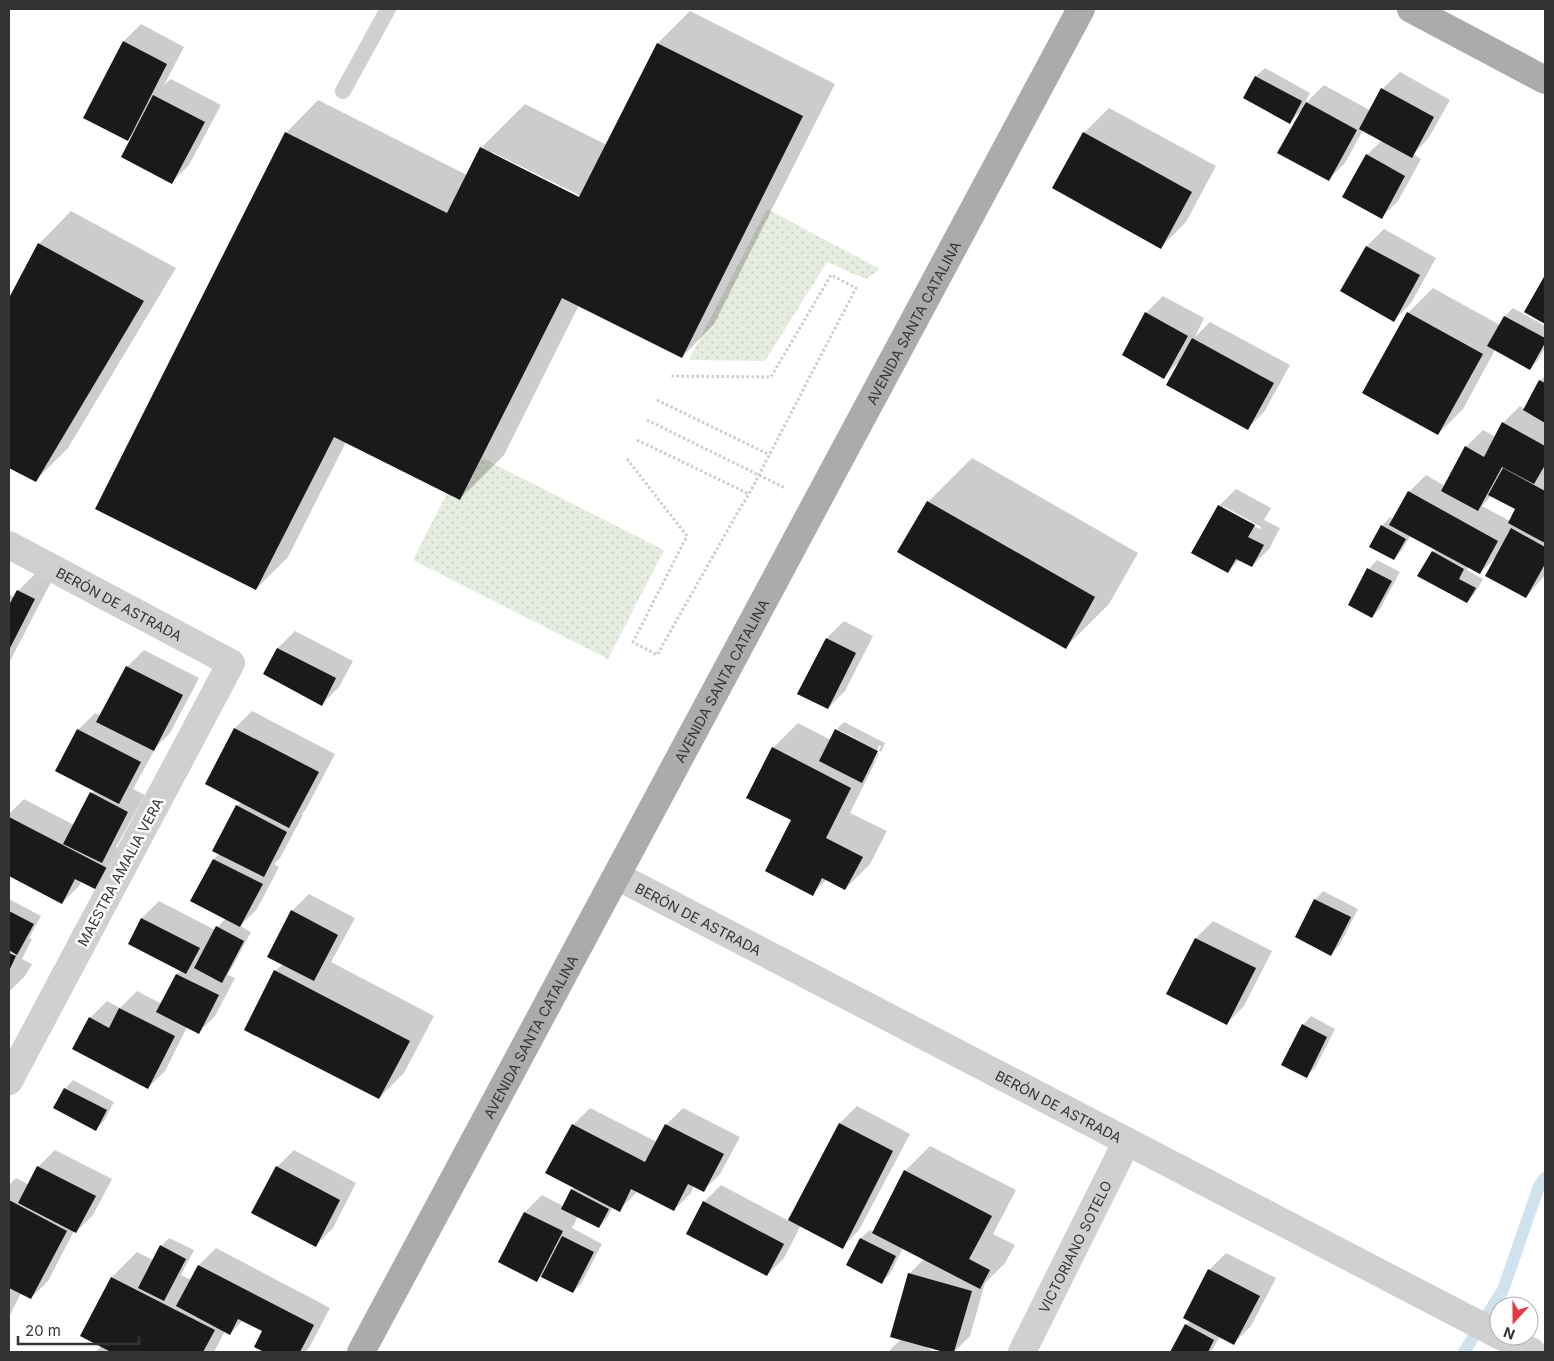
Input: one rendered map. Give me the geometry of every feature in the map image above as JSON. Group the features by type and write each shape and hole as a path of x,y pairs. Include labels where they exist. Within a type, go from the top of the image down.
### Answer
{"main road":[{"name":"AVENIDA SANTA CATALINA","path":"361,1352 1081,9"},
{"path":"1411,9 1545,80"}],"street":[{"name":"BERÓN DE ASTRADA","path":"9,545 230,663"},
{"name":"MAESTRA AMALIA VERA","path":"9,1081 230,663"},
{"name":"BERÓN DE ASTRADA","path":"617,876 1489,1330"},
{"name":"VICTORIANO SOTELO","path":"1022,1352 1127,1142"}],"lane":[{"path":"343,91 388,9"}],"path":[{"path":"627,459 687,536 633,642 657,655 738,510 749,494 856,288 831,275 771,378 669,376"},
{"path":"657,400 770,455"},
{"path":"647,420 759,474"},
{"path":"636,440 749,494"}],"shaded area":[{"path":"767,209 880,269 866,279 827,262 765,361 689,360"},
{"path":"482,458 664,550 608,659 413,560 447,493 461,500"}],"building":[{"path":"123,41 167,64 128,141 83,118"},
{"path":"657,43 803,116 682,358 562,298 460,500 334,437 256,590 95,509 285,132 447,213 480,147 579,197"},
{"path":"1255,76 1302,101 1290,124 1243,98"},
{"path":"1381,88 1434,117 1412,158 1359,129"},
{"path":"153,95 205,122 172,184 121,157"},
{"path":"1306,102 1357,130 1329,181 1277,153"},
{"path":"1083,132 1192,192 1161,249 1052,188"},
{"path":"1366,154 1405,176 1382,219 1342,197"},
{"path":"38,243 144,301 36,482 9,468 9,298"},
{"path":"1366,246 1420,275 1394,322 1340,291"},
{"path":"1545,275 1545,324 1524,312"},
{"path":"1145,312 1188,336 1164,379 1122,355"},
{"path":"1407,312 1483,354 1438,435 1362,393"},
{"path":"1504,316 1545,338 1545,343 1530,370 1487,346"},
{"path":"1192,338 1274,383 1248,430 1166,385"},
{"path":"1539,380 1545,383 1545,423 1523,410"},
{"path":"1502,422 1545,446 1545,465 1534,484 1502,467 1478,511 1441,491 1465,446 1484,457"},
{"path":"1503,468 1545,491 1545,543 1508,523 1515,509 1488,495"},
{"path":"1408,491 1498,541 1480,574 1389,525"},
{"path":"927,501 1095,597 1066,649 897,552"},
{"path":"1218,505 1255,525 1248,537 1264,545 1252,567 1236,559 1228,573 1191,553"},
{"path":"1381,525 1406,539 1394,560 1369,547"},
{"path":"1511,528 1545,547 1545,564 1526,598 1485,576"},
{"path":"1432,551 1464,569 1459,579 1476,588 1467,603 1417,576"},
{"path":"1367,568 1392,581 1372,618 1348,605"},
{"path":"17,590 35,599 9,650 9,605"},
{"path":"826,638 856,653 828,709 797,694"},
{"path":"277,648 336,678 322,706 263,674"},
{"path":"126,666 183,695 154,751 96,722"},
{"path":"234,728 319,772 289,828 205,784"},
{"path":"77,729 141,762 119,804 55,771"},
{"path":"835,729 878,751 862,783 819,761"},
{"path":"772,747 851,788 826,838 863,857 845,890 822,878 813,896 765,871 791,820 746,798"},
{"path":"90,792 128,812 102,863 63,844"},
{"path":"236,805 287,832 264,877 212,851"},
{"path":"9,817 109,869 97,890 75,879 62,904 9,876"},
{"path":"213,859 263,884 240,927 190,901"},
{"path":"1314,899 1351,917 1331,956 1295,937"},
{"path":"291,910 338,935 314,981 267,957"},
{"path":"9,911 34,924 17,955 9,950"},
{"path":"141,918 200,948 186,974 128,944"},
{"path":"216,926 244,941 222,983 194,968"},
{"path":"1195,938 1256,968 1227,1025 1166,994"},
{"path":"9,953 16,956 9,971"},
{"path":"274,970 410,1041 379,1099 244,1030"},
{"path":"176,974 219,995 199,1034 156,1012"},
{"path":"119,1008 175,1036 148,1089 72,1049 89,1017 109,1028"},
{"path":"1302,1024 1327,1037 1307,1078 1281,1065"},
{"path":"64,1088 107,1110 96,1131 53,1108"},
{"path":"839,1123 893,1151 843,1249 788,1220"},
{"path":"572,1124 645,1162 665,1124 724,1154 704,1192 688,1184 674,1211 631,1189 620,1212 545,1173"},
{"path":"37,1166 96,1196 76,1233 18,1203"},
{"path":"276,1166 340,1200 316,1247 251,1213"},
{"path":"904,1170 992,1216 969,1259 990,1270 980,1289 872,1233"},
{"path":"571,1189 609,1209 599,1228 561,1209"},
{"path":"9,1200 67,1231 31,1299 9,1288"},
{"path":"703,1201 784,1244 767,1276 686,1234"},
{"path":"524,1212 563,1231 537,1282 498,1262"},
{"path":"562,1236 594,1252 573,1293 541,1277"},
{"path":"860,1238 896,1256 882,1284 846,1265"},
{"path":"160,1245 186,1259 164,1301 138,1288"},
{"path":"198,1265 314,1325 300,1352 264,1352 254,1347 262,1331 238,1319 230,1335 176,1306"},
{"path":"1208,1269 1260,1296 1234,1345 1183,1318"},
{"path":"908,1273 972,1291 954,1352 944,1352 890,1337"},
{"path":"111,1277 215,1330 203,1352 111,1352 80,1336"},
{"path":"1185,1324 1214,1340 1208,1352 1170,1352"}],"waterway":[{"path":"1464,1352 1503,1290 1539,1186 1545,1178"}]}
